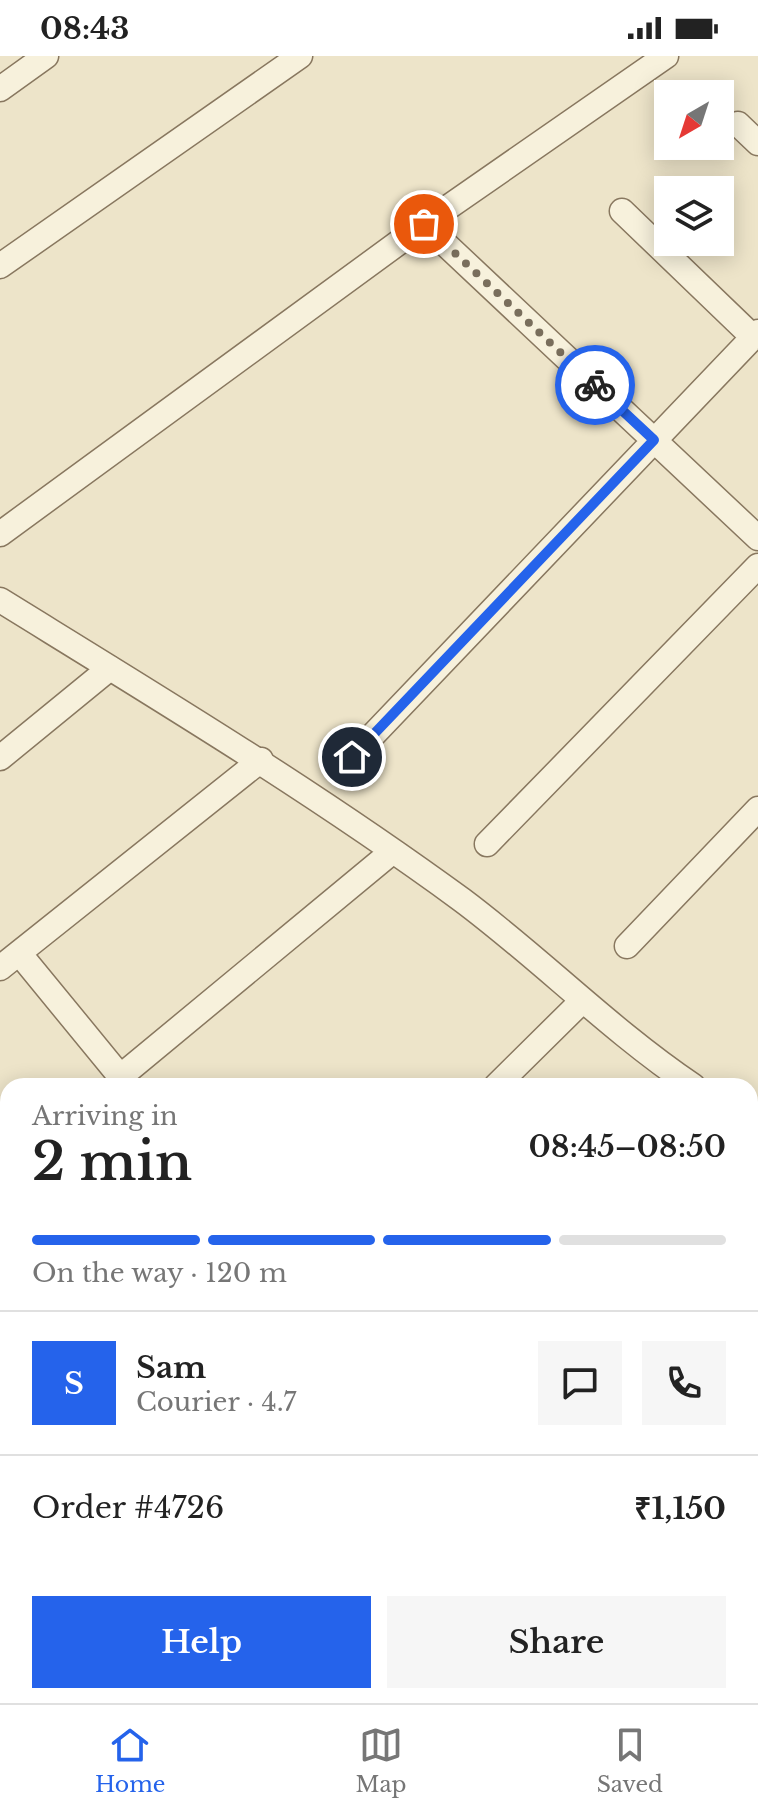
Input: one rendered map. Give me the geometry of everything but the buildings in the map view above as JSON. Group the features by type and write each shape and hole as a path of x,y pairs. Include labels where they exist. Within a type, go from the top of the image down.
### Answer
{"street":[{"path":"0,89 46,56"},
{"path":"0,266 300,56"},
{"path":"0,534 424,224 666,56"},
{"path":"738,124 758,143"},
{"path":"352,757 755,334 622,211"},
{"path":"424,224 758,538"},
{"path":"487,844 758,566"},
{"path":"0,600 261,760 393,851 466,903 582,1001 683,1078"},
{"path":"0,758 110,668"},
{"path":"0,968 261,760"},
{"path":"627,946 758,809"},
{"path":"128,1078 393,851"},
{"path":"19,953 122,1078"},
{"path":"504,1078 582,1001"}],"way so far":[{"path":"424,224 595,385"}],"route":[{"path":"352,757 654,440 595,385"}]}
